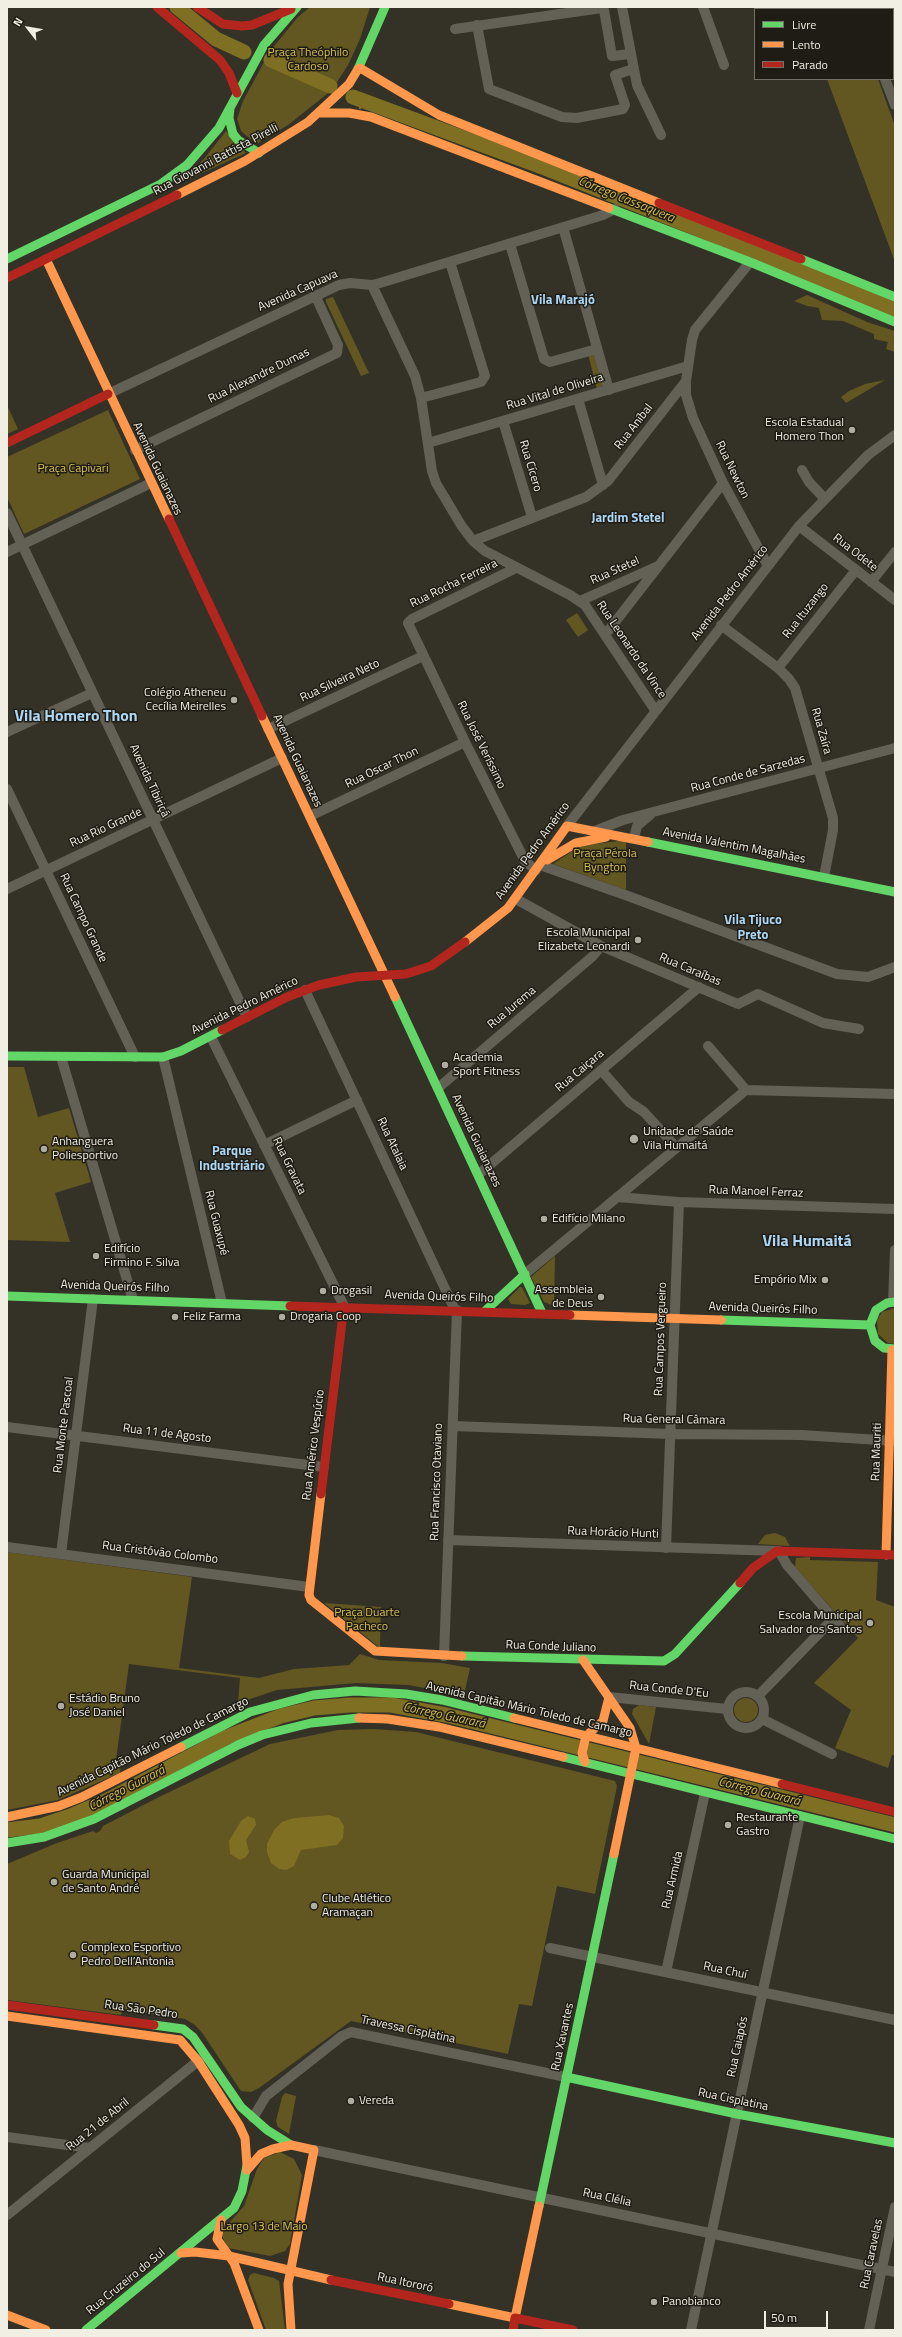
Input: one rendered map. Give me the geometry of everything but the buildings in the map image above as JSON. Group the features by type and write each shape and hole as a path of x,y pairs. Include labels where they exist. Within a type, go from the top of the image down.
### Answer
{"main road":[{"path":"156,7 220,60 229,72 237,93"},
{"path":"197,7 223,24 242,26 252,25 297,7"},
{"name":"Rua Giovanni Battista Pirelli","path":"7,258 170,178 198,154 219,128 264,45 297,7"},
{"path":"380,7 380,19"},
{"name":"Rua Giovanni Battista Pirelli","path":"7,278 259,153 319,113 340,95 360,68 385,7"},
{"path":"360,68 439,115 895,296"},
{"path":"230,108 229,118 233,134 238,140 259,153"},
{"path":"319,113 349,113 371,117 615,209 750,262 895,322"},
{"name":"Avenida Guaianazes","path":"46,259 108,394 479,1174 542,1313"},
{"name":"Avenida Capuava","path":"7,443 108,394"},
{"path":"566,828 576,843"},
{"name":"Avenida Valentim Magalhães","path":"566,828 630,837 895,892"},
{"name":"Avenida Pedro Américo","path":"7,1056 162,1057 181,1052 247,1017 304,990 341,980 384,974 406,974 436,964 501,914 516,899 566,828"},
{"path":"539,866 576,843 600,838 630,837"},
{"path":"485,1311 525,1274"},
{"name":"Avenida Queirós Filho","path":"7,1296 344,1306 870,1325"},
{"path":"894,1302 887,1303 876,1310 870,1325 875,1341 884,1348 894,1349"},
{"name":"Rua Américo Vespúcio","path":"309,1587 344,1306"},
{"name":"Rua Mauriti","path":"890,1555 894,1349"},
{"path":"778,1551 890,1555"},
{"name":"Rua Conde Juliano","path":"309,1587 311,1600 371,1649 384,1653 656,1662 669,1658 753,1568 778,1551"},
{"path":"582,1660 630,1728 635,1752"},
{"name":"Avenida Capitão Mário Toledo de Camargo","path":"7,1817 54,1808 82,1797 250,1712 290,1700 330,1693 380,1692 442,1700 635,1752 895,1812"},
{"path":"583,1757 586,1738 603,1721 609,1697"},
{"path":"7,1843 44,1836 94,1819 238,1745 262,1735 311,1722 363,1718 414,1722 583,1757 632,1770 705,1793 895,1839"},
{"path":"603,1721 615,1721 630,1728"},
{"name":"Rua Xavantes","path":"513,2330 635,1752"},
{"name":"Rua São Pedro","path":"7,2005 180,2027 190,2033 242,2131 246,2145 247,2170"},
{"name":"Rua São Pedro","path":"7,2016 177,2038 202,2058 236,2101 253,2118 291,2145"},
{"name":"Rua Cisplatina","path":"566,2077 737,2114 895,2143"},
{"path":"259,2330 239,2274 229,2256 217,2240 217,2232 221,2220 239,2200 247,2170 267,2150 291,2145 314,2150 290,2271 288,2294 292,2330"},
{"name":"Rua Cruzeiro do Sul","path":"86,2330 221,2220"},
{"name":"Rua Cruzeiro do Sul","path":"181,2253 195,2252 229,2256"},
{"path":"229,2256 290,2271"},
{"name":"Rua Itororó","path":"290,2271 573,2330"},
{"path":"7,2315 46,2330"}],"street":[{"path":"703,7 724,65"},
{"path":"455,29 602,8 604,10 611,55 630,54"},
{"path":"625,8 633,69 642,98 660,135"},
{"path":"477,25 489,89 562,117 577,118 623,109 625,105 615,75 633,69"},
{"path":"885,80 895,105"},
{"name":"Avenida Capuava","path":"108,394 315,295 350,283 372,285 563,228 603,215 615,209"},
{"path":"563,228 609,390"},
{"path":"510,244 544,359 550,362 597,349"},
{"path":"421,398 481,382 485,376 450,262"},
{"path":"686,381 692,340 695,330 750,262"},
{"name":"Rua Leonardo da Vince","path":"372,285 415,376 421,398 436,483 473,541 497,558 580,601 605,635 655,710"},
{"name":"Rua Alexandre Dumas","path":"135,450 337,353 338,346 315,295"},
{"name":"Rua Vital de Oliveira","path":"428,444 688,366"},
{"name":"Rua Newton","path":"686,381 690,409 723,483 768,566"},
{"name":"Rua Aníbal","path":"473,541 586,497 603,485 686,381"},
{"path":"578,399 603,485"},
{"name":"Rua Cícero","path":"503,421 532,517"},
{"name":"Avenida Pedro Américo","path":"566,828 655,710 799,526 873,451 895,435"},
{"path":"802,470 809,482 825,499"},
{"path":"7,552 151,483"},
{"path":"605,635 723,483"},
{"name":"Avenida Tibiriçá","path":"7,513 247,1017"},
{"name":"Rua Odete","path":"799,526 895,600"},
{"path":"871,582 895,552"},
{"name":"Rua Stetel","path":"580,601 660,565"},
{"name":"Rua Rocha Ferreira","path":"409,626 412,618 516,568"},
{"name":"Rua Ituzango","path":"778,668 856,570"},
{"name":"Rua Zaíra","path":"721,625 778,668 789,678 795,688 833,818 833,830 824,877"},
{"name":"Rua José Veríssimo","path":"409,626 525,861 539,866"},
{"name":"Rua Silveira Neto","path":"268,729 423,656"},
{"path":"7,732 92,693"},
{"name":"Rua Oscar Thon","path":"310,816 465,742"},
{"name":"Rua Conde de Sarzedas","path":"595,831 613,823 895,748"},
{"name":"Rua Rio Grande","path":"7,889 282,758"},
{"name":"Rua Campo Grande","path":"7,789 135,1057"},
{"name":"Rua Conde de Sarzedas","path":"630,837 637,826 654,813"},
{"path":"539,866 628,896 837,974 868,977 895,967"},
{"name":"Rua Caraíbas","path":"516,899 601,946 738,1004 758,994 822,1024 859,1029"},
{"name":"Rua Jurema","path":"438,1088 593,956 601,946"},
{"name":"Rua Caiçara","path":"479,1174 699,987"},
{"name":"Rua Atalaia","path":"304,990 456,1310"},
{"name":"Rua Gravata","path":"211,1037 344,1306"},
{"path":"708,1046 746,1090"},
{"path":"61,1057 133,1300"},
{"name":"Rua Guaxupé","path":"162,1057 222,1303"},
{"path":"601,1070 629,1102 646,1114 676,1147"},
{"path":"525,1274 746,1090 895,1094"},
{"path":"264,1145 356,1100"},
{"name":"Rua Manoel Ferraz","path":"617,1197 679,1202 895,1209"},
{"name":"Rua Campos Vergueiro","path":"666,1548 679,1202"},
{"path":"894,1302 895,1250"},
{"name":"Rua Monte Pascoal","path":"61,1554 94,1299"},
{"name":"Rua Francisco Otaviano","path":"444,1656 456,1310"},
{"name":"Rua General Câmara","path":"453,1426 670,1434 801,1435 892,1441"},
{"name":"Rua 11 de Agosto","path":"7,1427 324,1467"},
{"name":"Rua Horácio Hunti","path":"448,1540 778,1551"},
{"name":"Rua Cristóvão Colombo","path":"7,1547 309,1587"},
{"path":"758,1696 837,1622 786,1565 778,1551"},
{"path":"745,1692 758,1696 764,1710 762,1719 750,1728 740,1728 729,1719 727,1709 730,1701 736,1694 745,1692"},
{"name":"Rua Conde D'Eu","path":"609,1697 727,1709"},
{"path":"762,1719 832,1754"},
{"name":"Rua Armida","path":"666,1972 705,1793"},
{"name":"Rua Caiapós","path":"691,2330 800,1816"},
{"name":"Rua Chuí","path":"550,1948 895,2020"},
{"name":"Travessa Cisplatina","path":"253,2118 266,2096 342,2036 351,2032 566,2077"},
{"name":"Rua 21 de Abril","path":"7,2215 202,2058"},
{"path":"7,2137 90,2148"},
{"name":"Rua Clélia","path":"314,2150 895,2272"},
{"name":"Rua Caravelas","path":"869,2330 895,2207"}],"green space":[{"name":"Praça Theóphilo Cardoso","path":"310,7 370,7 360,39 348,65 332,90 288,125 258,143 254,142 241,131 237,119 243,101 270,51 298,17"},
{"path":"895,7 895,76 894,8 870,8"},
{"path":"827,80 878,80 895,126 895,262"},
{"path":"226,131 246,153 178,184 203,160"},
{"path":"807,295 867,322 895,331 895,352 886,349 888,342 874,339 874,334 843,321 822,320 819,308 807,306 794,301"},
{"path":"333,297 369,373 361,376 326,302 326,299"},
{"path":"595,353 604,385 597,389 588,354"},
{"path":"885,380 846,403 841,397 849,391 865,384"},
{"path":"7,405 18,429 7,434"},
{"name":"Praça Capivari","path":"108,410 140,479 24,534 7,497 7,457"},
{"path":"577,613 588,630 578,637 566,620"},
{"name":"Praça Pérola Byngton","path":"626,840 626,890 553,864 580,846"},
{"name":"Anhanguera Poliesportivo","path":"7,1067 24,1067 38,1117 69,1108 91,1182 55,1193 70,1242 7,1240"},
{"path":"555,1256 554,1306 544,1302 531,1277"},
{"path":"520,1287 522,1287 530,1303 525,1305 511,1304 508,1299"},
{"path":"895,1308 895,1344 888,1343 878,1334 877,1320 882,1312"},
{"path":"775,1533 785,1537 790,1546 758,1544 765,1535"},
{"name":"Estádio Bruno José Daniel","path":"7,1552 192,1577 179,1668 259,1678 294,1669 349,1665 360,1654 379,1660 442,1663 470,1668 464,1695 408,1685 356,1683 277,1690 238,1703 240,1678 129,1664 116,1760 121,1761 120,1773 58,1800 7,1810"},
{"path":"810,1557 810,1560 878,1562 876,1600 895,1607 895,1755 892,1755 888,1768 835,1748 851,1710 814,1683 858,1638 795,1567 796,1558"},
{"name":"Praça Duarte Pacheco","path":"324,1603 381,1607 380,1648"},
{"path":"746,1698 751,1699 757,1705 757,1715 751,1721 746,1722 741,1721 735,1715 734,1710 735,1705 741,1699"},
{"path":"639,1705 656,1707 649,1744 632,1714 633,1709"},
{"name":"Clube Atlético Aramaçan","path":"374,1729 416,1732 615,1781 617,1786 595,1894 557,1886 532,2006 519,2004 508,2054 351,2021 259,2088 251,2092 241,2091 203,2034 195,2025 185,2019 122,2009 121,2015 7,2000 7,1864 57,1843 93,1831 96,1833 100,1831 103,1826 159,1797 270,1744 338,1730"},
{"path":"285,2093 296,2096 289,2134 278,2127 276,2121 282,2097"},
{"name":"Largo 13 de Maio","path":"280,2152 294,2159 302,2175 290,2244 285,2251 270,2256 228,2248 221,2234 222,2231 244,2206 257,2169 264,2158"},
{"path":"254,2273 274,2278 279,2281 285,2330 266,2330 248,2280 250,2275"}],"shaded area":[{"path":"329,1815 339,1818 344,1826 343,1838 337,1845 301,1850 294,1866 286,1870 279,1869 271,1863 267,1852 267,1844 274,1830 282,1822 294,1818"},
{"path":"248,1816 255,1819 256,1825 246,1840 249,1852 246,1857 240,1860 230,1854 229,1841 241,1821"}],"waterway":[{"name":"Córrego Cassaquera","path":"177,7 216,39 244,52"},
{"name":"Córrego Cassaquera","path":"271,60 330,86"},
{"name":"Córrego Cassaquera","path":"353,97 545,168 798,269 895,310"},
{"path":"360,108 362,102"},
{"name":"Córrego Guarará","path":"7,1830 40,1826 73,1815 108,1800 227,1737 281,1716 314,1708 350,1705 391,1705 446,1715 895,1825"}],"traffic: fast":[{"path":"7,259 161,184 187,165 219,128 264,45 297,7"},
{"path":"358,69 385,7"},
{"path":"230,108 229,118 233,134 238,140 259,153"},
{"path":"609,208 750,262 895,322"},
{"path":"801,259 895,297"},
{"path":"648,842 895,892"},
{"path":"395,997 542,1313"},
{"path":"7,1056 163,1057 181,1051 222,1030"},
{"path":"485,1311 525,1274"},
{"path":"7,1296 290,1306"},
{"path":"895,1302 887,1303 876,1310 870,1325 875,1341 884,1348 895,1349"},
{"path":"721,1320 870,1325"},
{"path":"462,1656 664,1661 675,1654 740,1583"},
{"path":"181,1747 250,1712 313,1695 355,1691 406,1694 442,1700 514,1718"},
{"path":"7,1843 44,1837 94,1819 238,1745 262,1735 311,1723 359,1718"},
{"path":"563,1757 895,1839"},
{"path":"539,2206 614,1854"},
{"path":"154,2025 183,2029 193,2037 241,2107 267,2130 291,2145"},
{"path":"566,2077 737,2114 895,2143"},
{"path":"86,2330 234,2208 242,2191 247,2165"}],"traffic: slow":[{"path":"360,68 439,115 659,203"},
{"path":"177,195 245,161 308,122 349,84 358,69"},
{"path":"319,113 349,113 371,117 609,208"},
{"path":"46,259 169,519"},
{"path":"262,716 395,997"},
{"path":"465,942 508,908 567,826 648,842"},
{"path":"547,860 576,843 606,837"},
{"path":"570,1315 721,1320"},
{"path":"886,1555 892,1350"},
{"path":"321,1494 309,1595 311,1600 375,1651 462,1656"},
{"path":"583,1660 630,1728 636,1748 614,1854"},
{"path":"585,1762 582,1753 586,1736 603,1721 609,1697"},
{"path":"359,1718 388,1719 439,1727 563,1757"},
{"path":"514,1718 782,1784"},
{"path":"7,1817 59,1806 82,1797 181,1747"},
{"path":"7,2016 180,2040 198,2061 239,2125 245,2138 247,2165"},
{"path":"247,2170 261,2154 273,2149 291,2145 314,2150 288,2284 291,2330"},
{"path":"449,2304 515,2318 539,2206"},
{"path":"221,2220 217,2239 234,2263 259,2330"},
{"path":"181,2253 195,2252 229,2256 331,2280"},
{"path":"7,2315 46,2330"}],"traffic: jam":[{"path":"157,7 220,60 229,73 237,93"},
{"path":"197,7 223,24 242,26 252,25 291,9"},
{"path":"7,278 177,195"},
{"path":"659,203 801,259"},
{"path":"7,443 108,394"},
{"path":"169,519 262,716"},
{"path":"222,1030 287,997 319,985 356,977 406,974 431,966 465,942"},
{"path":"290,1306 570,1315"},
{"path":"321,1494 344,1306"},
{"path":"740,1583 753,1568 777,1551 895,1555"},
{"path":"782,1784 895,1812"},
{"path":"7,2005 154,2025"},
{"path":"331,2280 449,2304"},
{"path":"513,2330 515,2318 573,2330"}],"place":[{"name":"Escola Estadual Homero Thon","path":"852,430"},
{"name":"Colégio Atheneu Cecília Meirelles","path":"234,700"},
{"name":"Escola Municipal Elizabete Leonardi","path":"638,940"},
{"name":"Academia Sport Fitness","path":"445,1065"},
{"name":"Unidade de Saúde Vila Humaitá","path":"634,1139"},
{"name":"Anhanguera Poliesportivo","path":"44,1149"},
{"name":"Edifício Milano","path":"544,1219"},
{"name":"Edifício Firmino F. Silva","path":"96,1256"},
{"name":"Empório Mix","path":"825,1280"},
{"name":"Drogasil","path":"323,1291"},
{"name":"Assembleia de Deus","path":"601,1297"},
{"name":"Feliz Farma","path":"175,1317"},
{"name":"Drogaria Coop","path":"282,1317"},
{"name":"Escola Municipal Salvador dos Santos","path":"870,1623"},
{"name":"Estádio Bruno José Daniel","path":"61,1706"},
{"name":"Restaurante Gastro","path":"728,1825"},
{"name":"Guarda Municipal de Santo André","path":"54,1882"},
{"name":"Clube Atlético Aramaçan","path":"314,1906"},
{"name":"Complexo Esportivo Pedro Dell’Antonia","path":"73,1955"},
{"name":"Vereda","path":"351,2101"},
{"name":"Panobianco","path":"654,2302"}],"district":[{"name":"Vila Marajó","path":"563,301"},
{"name":"Jardim Stetel","path":"628,519"},
{"name":"Vila Homero Thon","path":"76,717"},
{"name":"Vila Tijuco Preto","path":"753,928"},
{"name":"Parque Industriário","path":"232,1160"},
{"name":"Vila Humaitá","path":"807,1242"}]}
